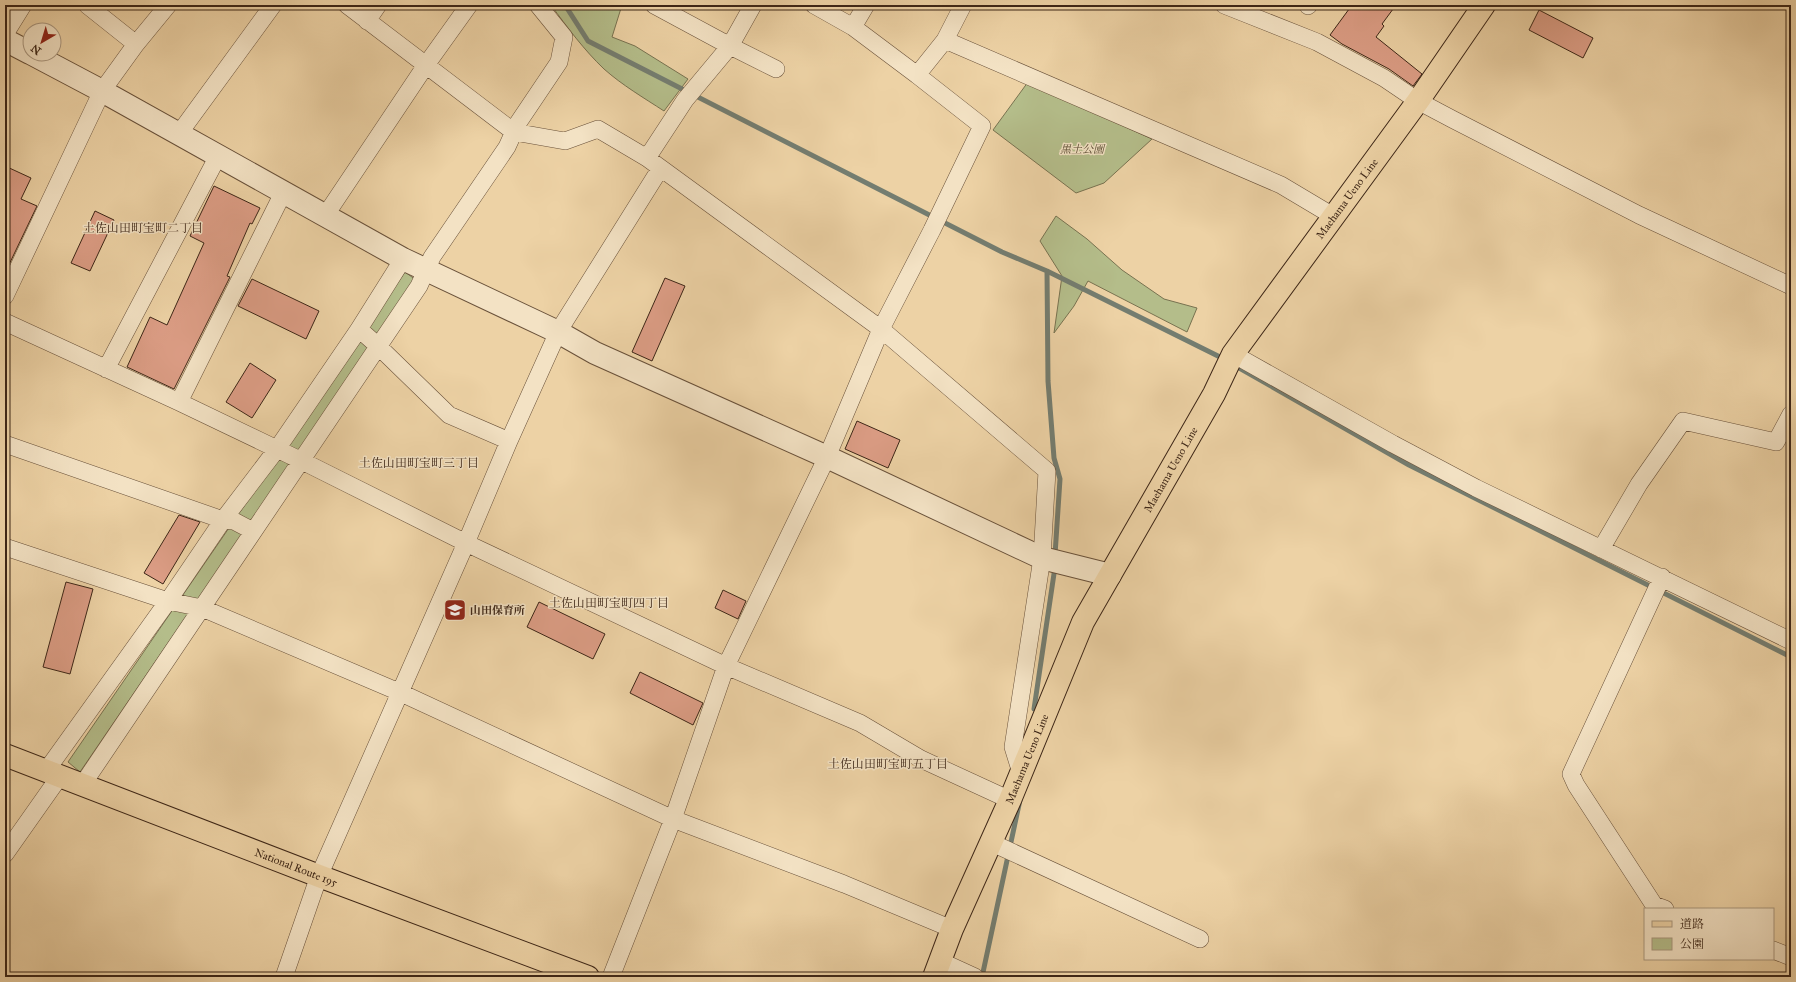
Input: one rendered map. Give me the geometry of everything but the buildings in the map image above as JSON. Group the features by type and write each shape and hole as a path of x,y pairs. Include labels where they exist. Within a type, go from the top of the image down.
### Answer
{"main road":[{"name":"Maehama Ueno Line","path":"937,969 952,929 1003,847 1010,800 1083,622 1214,394 1229,363 1333,216 1418,101 1484,5"},
{"name":"National Route 195","path":"5,755 319,876 588,977"}],"street":[{"path":"5,34 23,5"},
{"path":"87,5 136,44"},
{"path":"5,296 102,91 136,44 168,5"},
{"path":"178,134 273,5"},
{"path":"347,5 514,132 565,141 598,129 647,158 660,169 881,329 1047,471 1051,560 1013,747 1021,773"},
{"path":"367,21 378,5"},
{"path":"325,216 426,65 469,5"},
{"path":"83,784 419,286 432,257 507,147 514,132 559,62 564,37 538,5"},
{"path":"654,5 776,69"},
{"path":"647,158 685,100 730,46 753,5"},
{"path":"612,977 673,819 726,666 827,457 881,329 932,230 982,126 853,27 814,5"},
{"path":"853,27 866,5"},
{"path":"917,75 945,40 963,5"},
{"path":"1224,5 1317,42 1384,78 1418,101 1639,215 1791,286"},
{"path":"5,40 22,48"},
{"path":"945,40 1281,185 1333,216"},
{"path":"48,62 403,259 558,332 595,353 1051,560 1110,575"},
{"path":"106,369 218,156"},
{"path":"284,977 319,876 466,543 508,441 558,332 660,169"},
{"path":"179,402 283,193"},
{"path":"5,854 53,774 168,600 223,520 277,449 359,329 403,259"},
{"path":"5,322 179,402 302,461 466,543 726,666 860,723 921,758 1010,800"},
{"path":"359,329 449,415 508,441"},
{"path":"1229,363 1601,549 1662,577 1791,641"},
{"path":"1601,549 1638,484 1683,421 1776,442 1791,414"},
{"path":"5,444 223,520 234,520 253,531"},
{"path":"5,547 168,600 202,608 399,692 673,819 844,884 952,929"},
{"path":"1662,577 1572,774 1576,785 1654,905 1662,908"},
{"path":"1003,847 1200,939"},
{"path":"1774,950 1791,957"},
{"path":"937,969 972,976"}],"green space":[{"path":"551,5 622,5 612,37 635,46 688,79 664,111 626,86 604,69 583,46"},
{"path":"1752,5 1791,5 1791,9 1756,6"},
{"name":"黒土公園","path":"1028,82 1152,139 1104,183 1076,193 993,130"},
{"path":"1056,216 1087,239 1122,270 1164,299 1197,308 1187,332 1088,281 1074,306 1054,333 1062,276 1040,241"},
{"path":"405,272 416,280 80,772 68,762"}],"waterway":[{"path":"565,5 588,41 1002,252 1047,271 1226,360"},
{"path":"1047,271 1048,381 1054,458 1060,479 1055,555"},
{"path":"1234,365 1409,465 1791,657"},
{"path":"1034,709 1055,567"},
{"path":"982,977 1020,800"}],"place":[{"name":"山田保育所","path":"455,610"}],"district":[{"name":"土佐山田町宝町二丁目","path":"143,228"},
{"name":"土佐山田町宝町三丁目","path":"419,463"},
{"name":"土佐山田町宝町四丁目","path":"609,603"},
{"name":"土佐山田町宝町五丁目","path":"888,764"}]}
